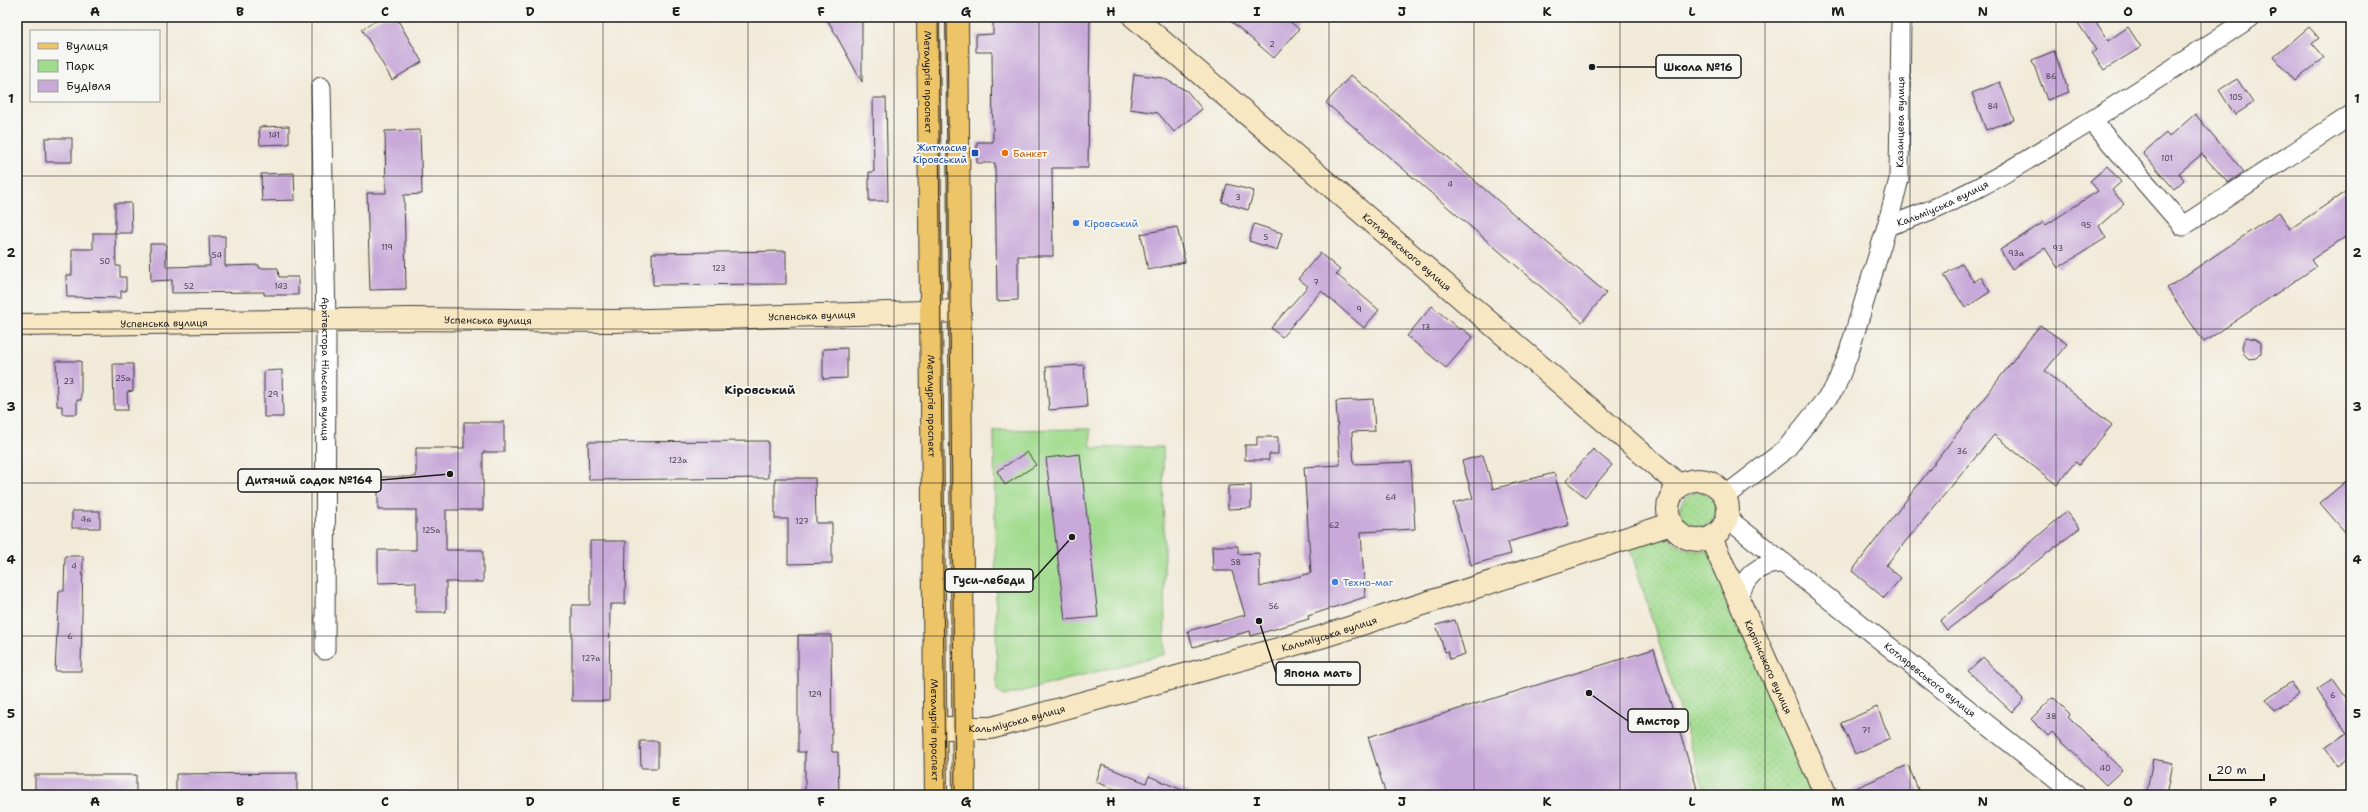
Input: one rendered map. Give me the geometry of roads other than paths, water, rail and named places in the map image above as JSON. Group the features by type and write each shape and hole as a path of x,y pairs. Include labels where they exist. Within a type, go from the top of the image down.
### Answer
{"main road":[{"name":"Металургів проспект","path":"928,17 936,795"},
{"path":"957,17 964,795"}],"street":[{"name":"Котляревського вулиця","path":"1134,17 1680,486"},
{"name":"Казанцева вулиця","path":"1887,226 1899,179 1901,17"},
{"name":"Кальміуська вулиця","path":"1725,496 1786,450 1835,388 1848,355 1887,226 1929,213 2024,162 2092,121 2250,17"},
{"name":"Архітектора Нільсена вулиця","path":"321,88 326,320 325,650"},
{"path":"2092,121 2183,226 2351,115"},
{"name":"Успенська вулиця","path":"17,325 326,320 614,321 960,311"},
{"path":"1694,480 1709,481 1725,496 1729,507 1728,519 1721,530 1711,538 1696,540 1688,539 1681,535 1671,524 1669,503 1680,486 1694,480"},
{"name":"Котляревського вулиця","path":"1728,519 2076,795"},
{"name":"Кальміуська вулиця","path":"935,728 991,728 1321,637 1671,524"},
{"name":"Карпінського вулиця","path":"1711,538 1826,795"},
{"path":"1739,601 1742,585 1753,572 1767,564 1784,563"}],"tram line":[{"path":"938,17 945,795"},
{"path":"947,17 955,795"}],"place":[{"name":"Школа №16","path":"1592,67"},
{"name":"Житмасив Кіровський","path":"975,153"},
{"name":"Банкет","path":"1005,153"},
{"name":"Кіровський","path":"1076,223"},
{"name":"Дитячий садок №164","path":"450,474"},
{"name":"Гуси-лебеди","path":"1072,537"},
{"name":"Техно-маг","path":"1335,582"},
{"name":"Япона мать","path":"1259,621"},
{"name":"Амстор","path":"1589,693"}],"district":[{"name":"Кіровський","path":"760,390"}]}
